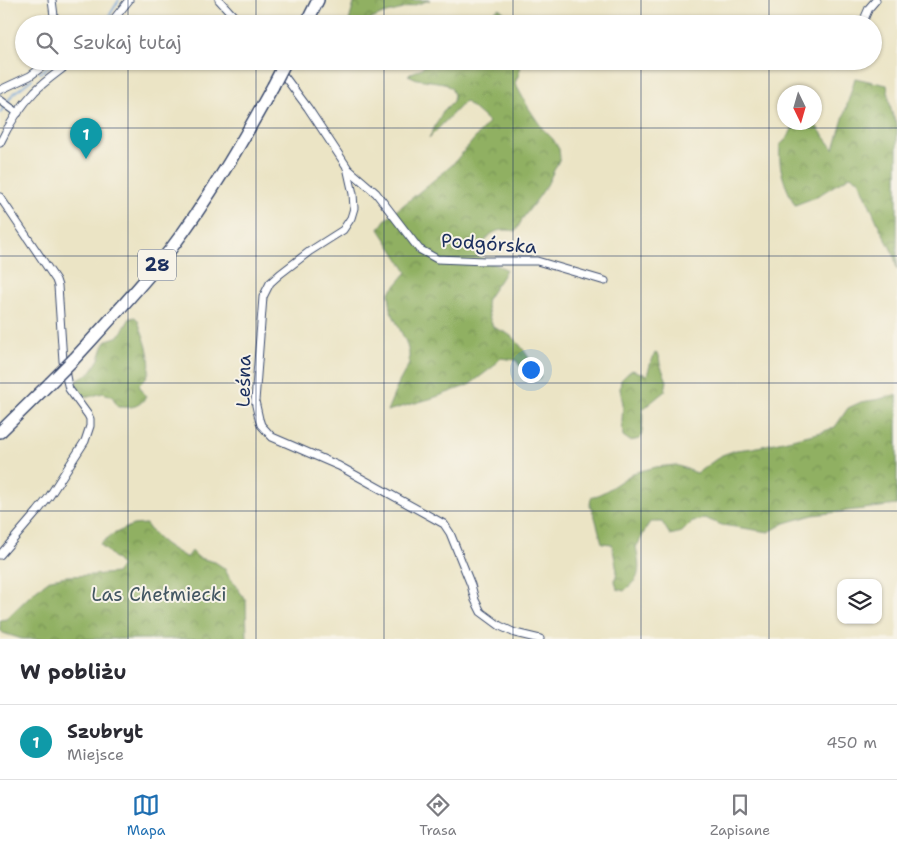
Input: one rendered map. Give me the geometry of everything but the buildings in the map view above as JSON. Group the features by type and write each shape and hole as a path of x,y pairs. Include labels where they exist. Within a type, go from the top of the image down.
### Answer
{"main road":[{"path":"310,15 318,0"},
{"name":"28","path":"0,432 74,359 145,281 193,218 229,162 281,70"}],"street":[{"path":"52,0 54,15"},
{"path":"117,15 129,0"},
{"path":"219,0 233,15"},
{"path":"866,15 876,0"},
{"path":"0,90 30,76 38,70"},
{"path":"0,143 16,112 36,90 61,70"},
{"name":"Leśna","path":"279,70 308,108 347,168 354,208 351,218 343,230 310,251 280,274 270,283 263,297 255,401 258,419 272,437 339,466 444,524 450,533 481,612 500,626 515,633 540,639"},
{"path":"0,100 16,112"},
{"name":"Podgórska","path":"347,168 376,192 419,249 437,259 537,261 605,281"},
{"path":"0,198 56,280 63,361 69,390 88,414 90,426 85,441 48,497 0,555"}],"green space":[{"path":"355,0 430,0 381,15 351,15"},
{"path":"499,8 507,15 489,15"},
{"path":"418,70 519,70 515,83 542,128 553,139 559,149 560,158 547,185 516,231 500,230 491,234 477,256 506,269 486,301 489,316 493,327 516,340 541,378 530,381 516,360 500,358 494,366 469,385 433,398 387,411 409,364 406,342 391,311 389,293 407,272 379,229 385,220 451,166 489,122 465,101 429,138 443,111 453,101 454,95 451,88 444,83 417,79 408,75"},
{"path":"855,78 887,85 891,110 897,124 897,270 894,255 859,180 850,176 816,197 795,205 781,169 780,145 792,130 819,130 834,149"},
{"path":"135,317 143,334 150,364 147,376 139,385 146,397 137,405 118,407 112,396 103,393 88,397 81,394 75,382 90,373 99,359 107,340 119,336 130,318"},
{"path":"655,353 659,355 660,364 667,381 665,391 643,409 640,439 630,441 623,436 621,380 632,370 647,375"},
{"path":"897,394 897,505 813,515 785,523 769,532 722,525 704,518 691,523 682,532 670,535 662,522 650,522 636,547 639,567 638,575 624,591 617,589 615,581 617,571 612,544 602,543 590,505 591,498 606,491 633,473 656,467 676,465 697,473 722,455 736,450 753,448 822,432 835,427 848,408 861,402"},
{"name":"Las Chełmiecki","path":"146,524 160,540 187,558 192,551 199,558 215,562 224,568 246,600 248,639 22,639 3,633 0,630 0,620 6,619 35,591 51,579 67,576 116,573 122,566 100,544 113,534 133,525"}],"waterway":[{"path":"110,15 119,0"},
{"path":"40,73 44,70"},
{"path":"7,103 12,95 32,79"},
{"path":"0,113 4,107"}],"place":[{"name":"Szubryt","path":"86,159"}]}
